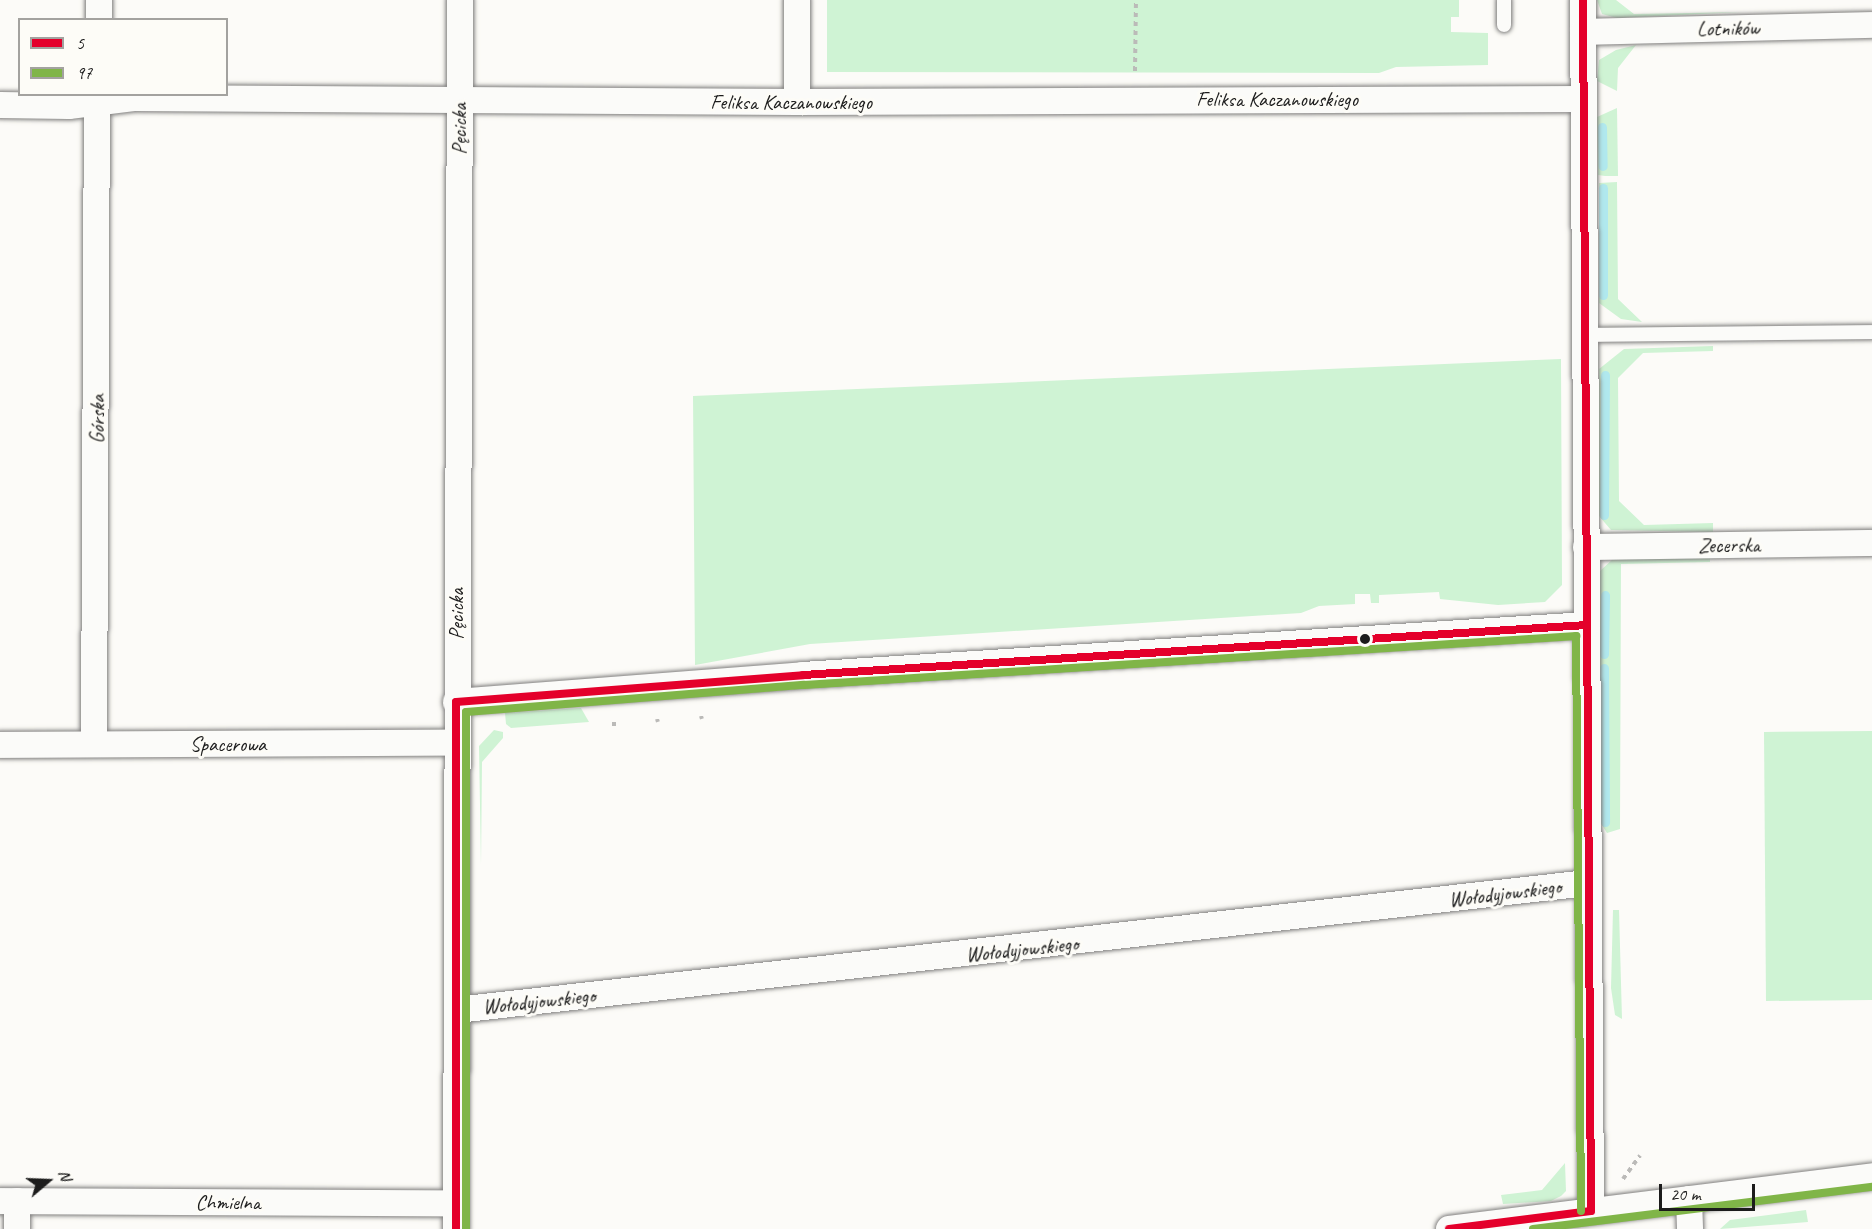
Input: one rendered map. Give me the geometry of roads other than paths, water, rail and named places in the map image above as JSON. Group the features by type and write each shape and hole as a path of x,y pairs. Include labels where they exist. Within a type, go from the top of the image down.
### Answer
{"street":[{"path":"99,0 99,18"},
{"name":"Pęcicka","path":"456,1229 455,743 460,0"},
{"path":"796,102 797,0"},
{"path":"1583,0 1587,883 1591,1211"},
{"name":"Lotników","path":"1583,32 1872,25"},
{"name":"Feliksa Kaczanowskiego","path":"0,105 134,98 796,102 1583,99"},
{"name":"Górska","path":"94,744 97,99"},
{"name":"Zecerska","path":"1586,548 1872,543"},
{"path":"456,702 803,675 1586,625"},
{"name":"Spacerowa","path":"0,745 455,743"},
{"name":"Wołodyjowskiego","path":"457,1010 1587,883"},
{"path":"1449,1229 1872,1176"},
{"path":"1689,1199 1690,1229"},
{"path":"8,1202 17,1229"},
{"name":"Chmielna","path":"8,1202 456,1203"}],"lane":[{"path":"1504,0 1504,25"},
{"path":"1585,335 1872,332"}],"waterway":[{"path":"1602,127 1603,166"},
{"path":"1603,188 1603,295"},
{"path":"1604,515 1605,375"},
{"path":"1604,654 1605,595"},
{"path":"1604,668 1605,822"}]}
